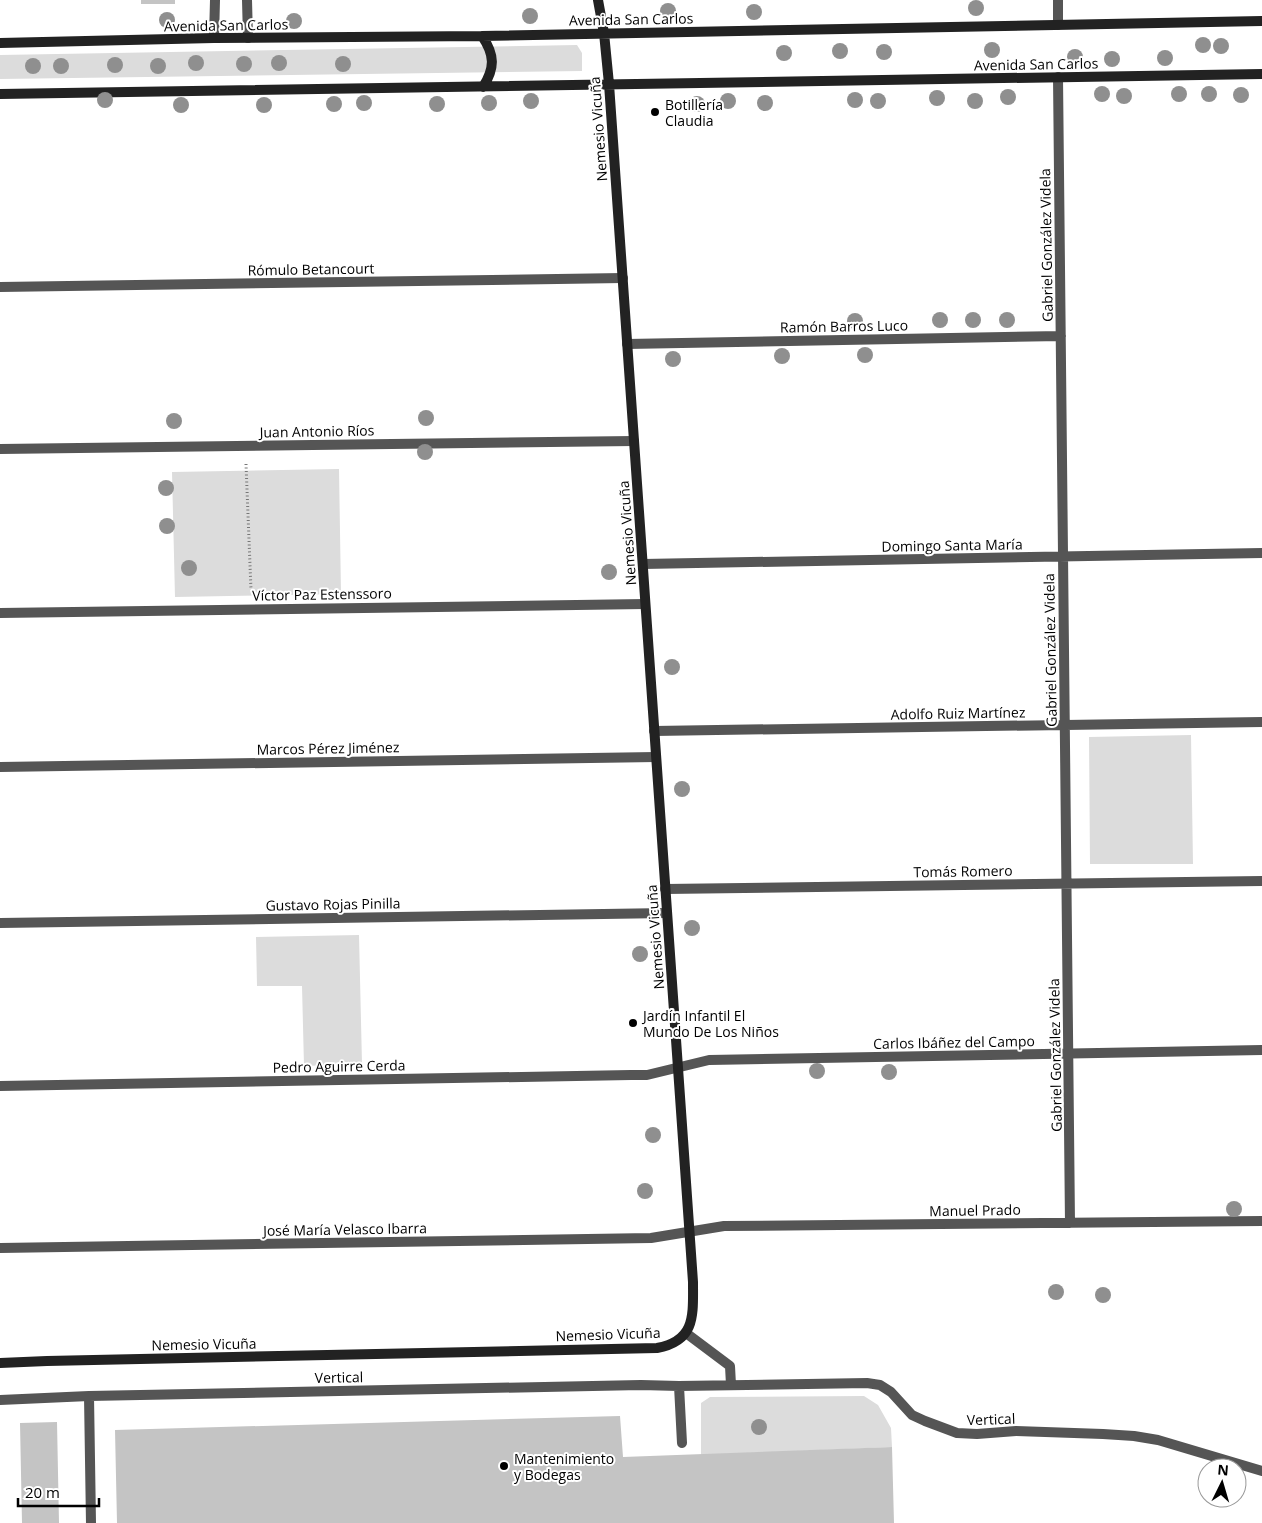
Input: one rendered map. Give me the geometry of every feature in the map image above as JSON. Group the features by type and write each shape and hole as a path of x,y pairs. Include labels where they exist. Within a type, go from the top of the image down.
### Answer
{"main road":[{"name":"Nemesio Vicuña","path":"0,1363 57,1360 657,1348 669,1346 678,1341 686,1333 690,1324 693,1299 689,1232 643,564 609,84 604,33 598,0"},
{"name":"Avenida San Carlos","path":"0,43 1262,21"},
{"path":"482,36 489,46 492,56 489,78 483,87"},
{"name":"Avenida San Carlos","path":"0,94 1262,74"}],"street":[{"path":"214,38 215,0"},
{"path":"247,0 248,38"},
{"path":"1058,0 1058,26"},
{"name":"Gabriel González Videla","path":"1058,77 1070,1223"},
{"name":"Rómulo Betancourt","path":"0,287 623,278"},
{"name":"Ramón Barros Luco","path":"627,344 1061,336"},
{"name":"Juan Antonio Ríos","path":"0,449 634,441"},
{"name":"Domingo Santa María","path":"643,564 1262,553"},
{"name":"Víctor Paz Estenssoro","path":"0,613 645,604"},
{"name":"Adolfo Ruiz Martínez","path":"654,731 1262,722"},
{"name":"Marcos Pérez Jiménez","path":"0,766 656,756"},
{"name":"Tomás Romero","path":"665,889 1262,881"},
{"name":"Gustavo Rojas Pinilla","path":"0,923 667,913"},
{"name":"Carlos Ibáñez del Campo","path":"678,1068 709,1060 1262,1050"},
{"name":"Pedro Aguirre Cerda","path":"0,1086 646,1075 678,1068"},
{"name":"Manuel Prado","path":"689,1232 724,1226 1262,1220"},
{"name":"José María Velasco Ibarra","path":"0,1248 651,1238 689,1232"},
{"path":"686,1333 730,1366 731,1385"},
{"name":"Vertical","path":"0,1400 89,1396 641,1384 679,1386 867,1383 880,1385 891,1392 912,1415 957,1433 977,1434 1016,1431 1134,1436 1158,1440 1262,1471"},
{"path":"679,1386 682,1443"},
{"path":"89,1396 91,1523"}],"path":[{"path":"246,446 251,609"}],"shaded area":[{"path":"577,45 582,53 582,71 0,79 0,55"},
{"path":"339,469 341,594 175,597 172,472"},
{"path":"1191,735 1193,864 1090,864 1089,737"},
{"path":"359,935 362,1064 304,1066 302,986 257,986 256,937"},
{"path":"864,1396 878,1405 891,1428 892,1447 701,1455 701,1403 710,1397"}],"building":[{"path":"141,0 175,0 175,4 141,4"},
{"name":"Mantenimiento y Bodegas","path":"620,1416 623,1457 892,1447 894,1523 117,1523 115,1430"},
{"path":"57,1422 59,1523 22,1523 20,1423"}],"place":[{"name":"Botillería Claudia","path":"655,112"},
{"name":"Jardín Infantil El Mundo De Los Niños","path":"633,1023"},
{"name":"Mantenimiento y Bodegas","path":"504,1466"}]}
